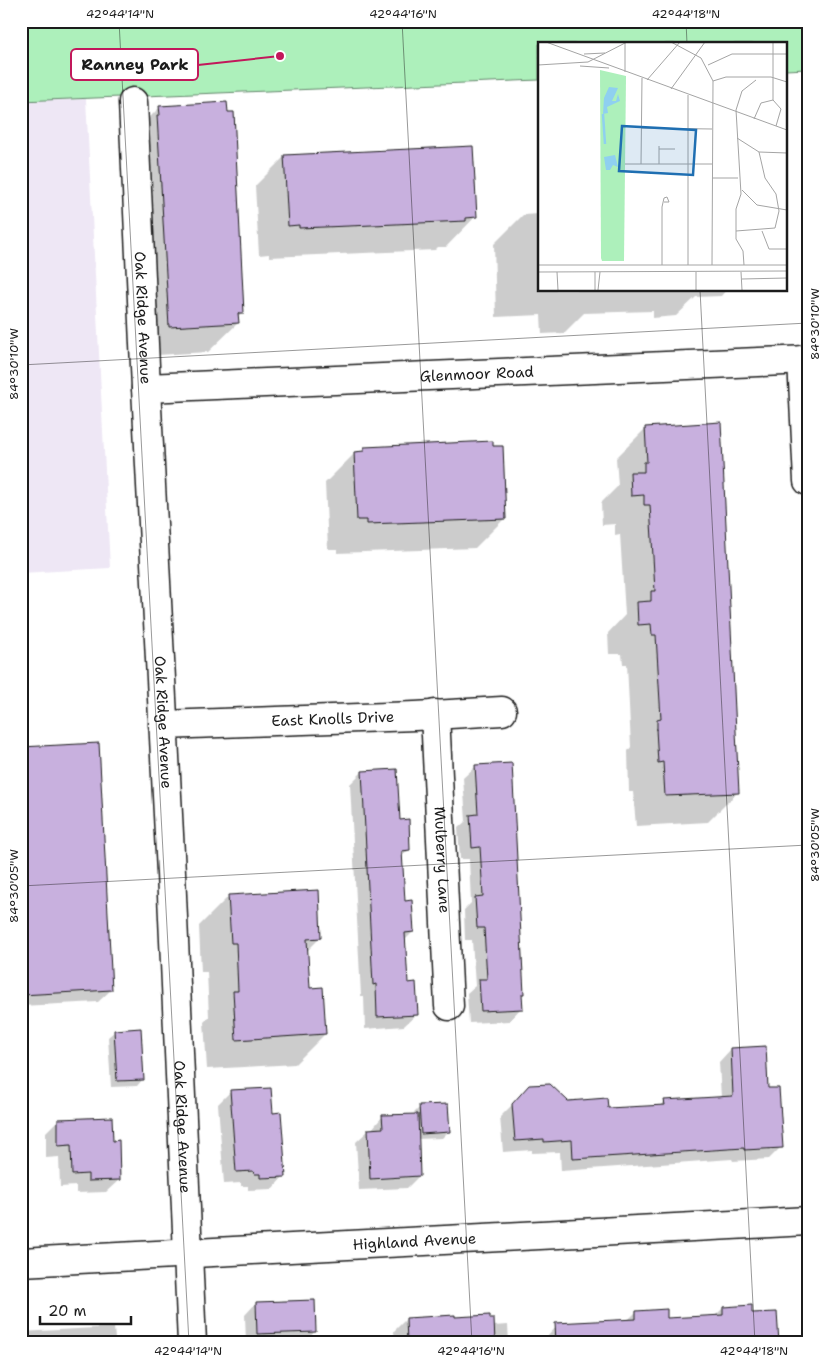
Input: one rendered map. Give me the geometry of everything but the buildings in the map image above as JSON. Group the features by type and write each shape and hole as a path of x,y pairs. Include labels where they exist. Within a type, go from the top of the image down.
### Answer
{"street":[{"name":"Oak Ridge Avenue","path":"133,102 192,1343"},
{"name":"Glenmoor Road","path":"146,388 805,360"},
{"path":"805,360 808,481"},
{"name":"East Knolls Drive","path":"163,725 502,711"},
{"name":"Mulberry Lane","path":"435,714 449,1006"},
{"name":"Highland Avenue","path":"21,1262 808,1221"}],"shaded area":[{"path":"86,99 110,568 21,573 21,101"}],"green space":[{"path":"21,21 808,21 808,69 786,70 786,42 538,42 538,80 21,101"}],"place":[{"name":"Ranney Park","path":"280,56"}]}
